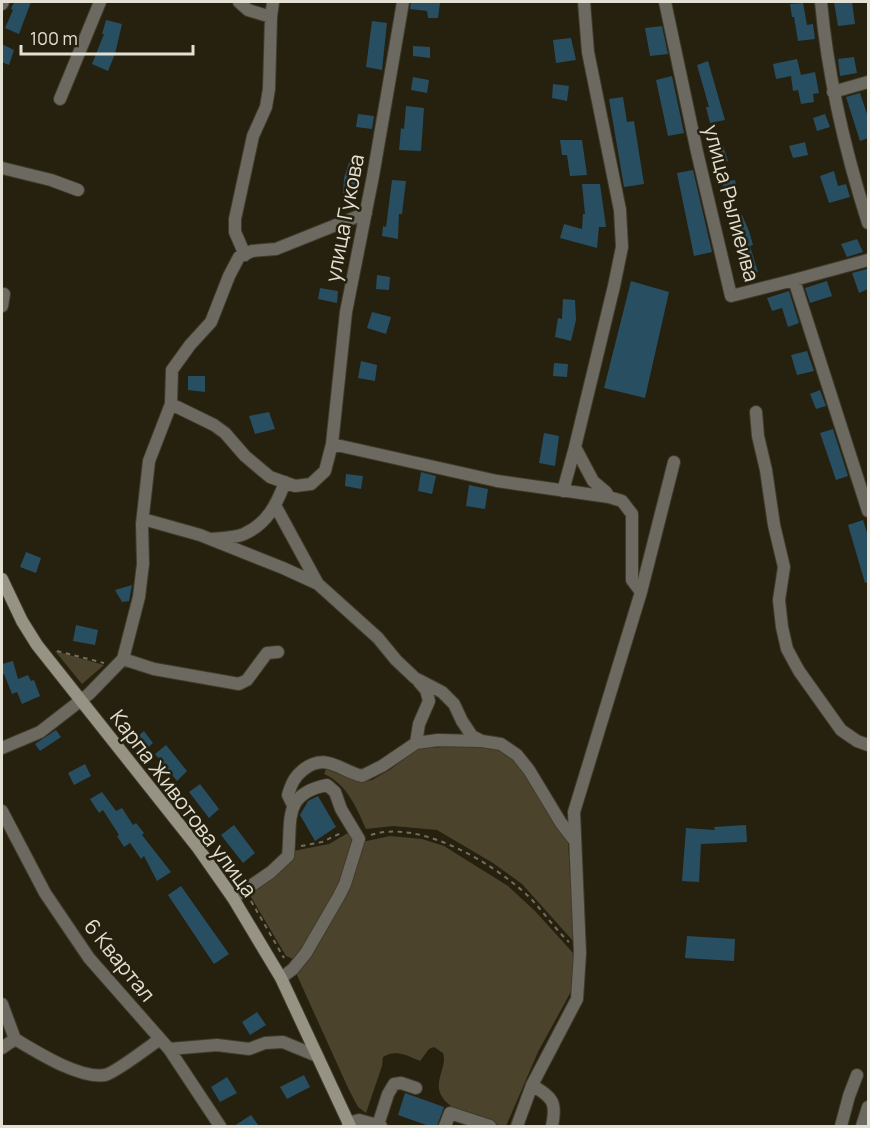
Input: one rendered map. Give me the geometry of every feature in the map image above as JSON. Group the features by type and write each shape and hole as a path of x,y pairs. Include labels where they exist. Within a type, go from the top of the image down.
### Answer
{"main road":[{"name":"Карпа Животова улица","path":"2,579 22,621 37,645 198,848 233,898 281,978 349,1125"}],"street":[{"path":"60,99 100,2"},
{"path":"239,2 248,10 271,17"},
{"path":"244,255 235,232 235,219 253,136 266,107 273,2"},
{"name":"улица Гукова","path":"285,482 295,486 311,484 326,471 332,444 345,312 366,213 403,2"},
{"path":"562,491 575,447 622,247 620,210 588,52 584,2"},
{"name":"улица Рылиеива","path":"665,2 731,296 794,280 868,511"},
{"path":"821,2 833,92 850,168 868,223"},
{"path":"833,92 868,82"},
{"path":"2,168 51,180 78,190"},
{"path":"2,748 40,732 81,700 123,659 139,597 149,461 171,404 172,370 211,322 229,276 239,258 252,251 276,249 366,213"},
{"path":"794,280 868,260"},
{"path":"171,404 214,425 225,433 244,456 270,477 285,482 276,507 259,525 243,535 209,539"},
{"path":"756,412 758,436 766,470 774,525 784,567 780,600 782,627 787,649 799,671 841,730 857,741 868,745"},
{"path":"332,444 497,481 609,497 622,501 632,514 634,543 632,580 641,592"},
{"path":"575,447 593,481 609,497"},
{"path":"517,1126 532,1085 577,999 580,953 574,812 641,592 674,462"},
{"path":"276,507 318,585"},
{"path":"143,519 209,539 318,585 378,638 426,690 429,701 419,724 416,743"},
{"path":"123,659 154,669 239,684 251,675 260,659 267,653 278,652"},
{"path":"415,678 442,692 454,704 472,736 482,741"},
{"path":"293,805 288,795 291,784 300,772 311,764 323,761 362,776 382,766 416,743 482,741 501,744 517,755 575,841"},
{"path":"233,898 271,872 288,856 289,815 296,800 310,788 327,785 335,792 341,809 359,839 339,896 306,953 293,969 281,978"},
{"name":"6 Квартал","path":"2,811 45,893 89,958 169,1049 220,1126"},
{"path":"2,1004 15,1039 44,1056 80,1072 107,1075 160,1039"},
{"path":"2,1048 15,1039"},
{"path":"169,1049 218,1045 249,1049 265,1043 283,1042 317,1056"},
{"path":"841,1126 857,1075"},
{"path":"349,1125 359,1120 380,1126 388,1094 394,1084 400,1083 416,1088"},
{"path":"532,1085 548,1095 554,1103 552,1126"},
{"path":"862,1126 868,1107"},
{"path":"445,1126 450,1113 490,1126"}],"path":[{"path":"51,649 105,663 112,670"},
{"path":"289,848 322,842 352,827"},
{"path":"359,839 377,833 405,832 432,837 456,847 502,875 527,895 552,926 580,953"}],"shaded area":[{"path":"55,651 104,665 82,684"},
{"path":"479,746 498,748 507,753 525,775 568,841 574,942 522,884 493,863 437,830 393,826 366,829 345,790 324,774 326,769 360,782 372,780 391,769 418,748"},
{"path":"348,833 355,838 342,883 310,939 293,959 286,956 248,892 293,851 329,844"},
{"path":"390,836 422,839 444,846 508,886 535,911 574,954 574,986 538,1052 506,1126 466,1115 448,1104 439,1089 444,1062 443,1053 434,1047 429,1049 420,1061 397,1053 383,1057 366,1113 358,1107 349,1090 296,973 362,842"}],"building":[{"path":"14,2 31,2 19,34 5,28"},
{"path":"411,2 440,3 438,18 428,18 427,11 410,9"},
{"path":"834,2 852,2 855,24 838,26"},
{"path":"803,3 807,25 813,24 815,39 798,41 790,4"},
{"path":"106,20 122,24 115,54 108,71 92,64 104,34 102,34"},
{"path":"372,21 387,23 382,70 366,67"},
{"path":"662,26 668,54 650,56 645,28"},
{"path":"571,38 576,60 556,63 553,40"},
{"path":"2,44 14,50 9,65 2,62"},
{"path":"413,46 430,47 430,58 413,56"},
{"path":"854,57 857,73 840,76 838,59"},
{"path":"797,59 801,75 815,72 819,93 813,94 814,102 801,104 798,90 793,91 791,76 776,79 773,64"},
{"path":"708,61 725,120 710,123 706,107 709,107 697,65"},
{"path":"672,76 684,133 668,136 656,80"},
{"path":"413,77 429,80 427,93 411,90"},
{"path":"553,84 569,86 567,101 552,98"},
{"path":"860,93 868,117 868,138 860,141 846,97"},
{"path":"623,97 627,122 634,121 644,184 624,187 609,99"},
{"path":"406,106 424,108 421,151 399,150"},
{"path":"358,114 374,116 372,129 356,127"},
{"path":"825,114 830,127 817,131 813,118"},
{"path":"560,140 582,140 587,175 570,176 567,155 562,155"},
{"path":"805,142 808,155 793,158 789,146"},
{"path":"723,146 728,161 717,164 713,148"},
{"path":"351,156 361,160 356,176 355,194 343,193 344,178"},
{"path":"693,170 712,252 694,256 677,173"},
{"path":"834,171 838,186 846,184 850,197 829,203 820,176"},
{"path":"392,180 406,181 402,214 399,214 398,239 382,236 383,226 386,227"},
{"path":"735,180 737,188 724,191 722,182"},
{"path":"582,184 600,184 606,227 599,227 597,248 560,238 564,224 582,229 583,214 585,214"},
{"path":"742,215 753,245 750,246 758,272 744,277 736,235 730,219"},
{"path":"857,239 863,252 847,257 841,244"},
{"path":"867,269 868,289 859,293 852,273"},
{"path":"377,275 390,277 389,290 376,289"},
{"path":"631,281 669,292 645,398 604,388"},
{"path":"827,281 832,296 810,303 805,288"},
{"path":"320,288 338,291 337,303 318,299"},
{"path":"789,291 799,323 788,327 782,308 772,311 767,298"},
{"path":"563,299 575,300 576,320 571,341 555,337 558,318 562,319"},
{"path":"372,312 391,317 386,334 367,328"},
{"path":"807,351 814,371 797,375 791,355"},
{"path":"361,361 377,365 375,381 358,378"},
{"path":"554,363 568,364 567,377 553,376"},
{"path":"188,376 205,376 205,392 188,390"},
{"path":"820,390 826,406 816,409 810,394"},
{"path":"269,412 275,429 255,434 249,416"},
{"path":"833,429 848,476 836,480 820,433"},
{"path":"544,433 559,436 555,466 539,463"},
{"path":"421,472 436,476 432,494 418,491"},
{"path":"346,474 363,476 361,489 345,486"},
{"path":"469,485 488,489 485,509 466,506"},
{"path":"863,520 868,536 868,582 865,583 848,525"},
{"path":"26,552 41,558 36,573 20,567"},
{"path":"132,585 129,601 122,602 115,590"},
{"path":"76,625 98,630 95,645 73,641"},
{"path":"13,661 18,679 28,675 31,681 34,680 40,696 22,704 17,692 12,694 4,674 2,675 2,664"},
{"path":"56,730 61,737 40,751 35,744"},
{"path":"144,731 153,743 146,749 137,737"},
{"path":"166,745 187,771 177,781 155,754"},
{"path":"85,764 91,776 74,785 68,773"},
{"path":"200,784 219,809 209,818 189,792"},
{"path":"102,792 116,811 122,808 133,825 136,823 144,833 142,835 171,872 157,881 144,856 141,859 130,843 124,847 103,810 99,813 90,799"},
{"path":"318,796 336,827 315,841 300,815 308,801"},
{"path":"234,825 255,853 243,863 221,835"},
{"path":"746,825 747,842 701,844 699,882 682,881 686,828 715,830 714,827"},
{"path":"181,886 229,954 214,964 168,895"},
{"path":"687,936 735,939 734,961 685,958"},
{"path":"257,1012 266,1025 250,1035 242,1022"},
{"path":"304,1075 310,1087 287,1099 280,1087"},
{"path":"227,1077 237,1093 220,1102 211,1087"},
{"path":"405,1093 444,1107 437,1126 429,1126 398,1115"},
{"path":"251,1115 259,1126 234,1126"}]}
